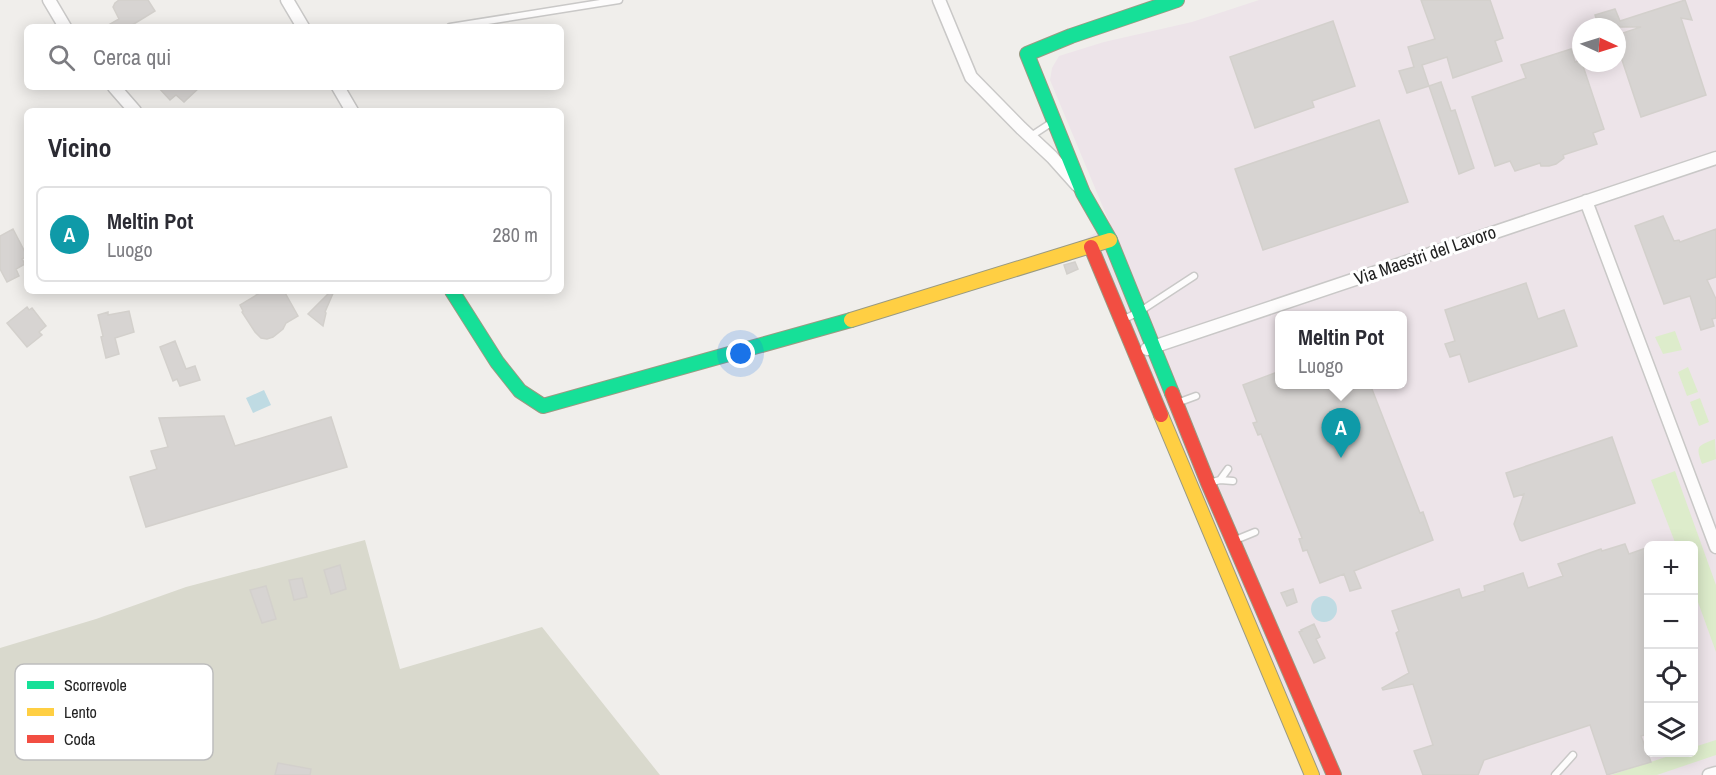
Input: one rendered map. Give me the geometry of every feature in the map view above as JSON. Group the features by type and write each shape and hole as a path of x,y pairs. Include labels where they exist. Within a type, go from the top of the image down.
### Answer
{"street":[{"path":"49,0 63,24"},
{"path":"287,0 301,24"},
{"path":"939,0 971,77 1052,157 1083,193"},
{"path":"1177,0 1071,36 1027,54 1083,193 1110,240 1154,346 1175,404 1214,481 1233,541 1334,775"},
{"path":"117,90 132,108"},
{"path":"340,90 350,108"},
{"name":"Via Maestri del Lavoro","path":"1135,355 1154,346 1716,158"},
{"path":"1586,201 1716,547"},
{"path":"454,294 503,370 520,391 543,406 814,331 1110,240"},
{"path":"1090,247 1312,775"},
{"path":"1709,775 1716,773"}],"lane":[{"path":"469,24 619,0"},
{"path":"1031,136 1054,121"},
{"path":"1121,321 1194,276"},
{"path":"1160,412 1196,396"},
{"path":"1193,491 1214,481 1228,470"},
{"path":"1214,481 1233,481"},
{"path":"1217,548 1255,532"},
{"path":"1555,775 1573,755"}],"shaded area":[{"path":"1259,0 1716,0 1716,775 1303,775 1082,241 1110,224 1050,80 1052,68 1059,56 1104,42 1192,22"},
{"path":"365,540 400,669 542,627 660,775 0,775 0,648 96,619 186,587"}],"green space":[{"path":"1675,331 1682,350 1663,354 1655,337"},
{"path":"1688,367 1698,392 1687,396 1678,372"},
{"path":"1700,398 1709,422 1699,426 1690,402"},
{"path":"1715,439 1716,459 1702,464 1700,447"},
{"path":"1675,471 1716,585 1716,652 1698,602 1698,541 1674,541 1651,480"},
{"path":"1716,740 1716,755 1657,775 1611,775 1666,757 1698,757 1698,746"}],"water":[{"path":"264,390 271,405 253,413 246,398"},
{"path":"1324,596 1333,600 1337,609 1333,618 1324,622 1315,618 1311,609 1315,600"}],"building":[{"path":"119,0 148,0 155,11 134,24 110,24 119,19 113,7"},
{"path":"1421,0 1490,0 1503,38 1495,41 1502,61 1453,78 1447,57 1422,65 1429,86 1407,93 1399,71 1414,67 1408,47 1435,39"},
{"path":"1685,0 1692,20 1681,18 1706,95 1641,117 1626,72 1626,32 1641,27 1626,27 1626,19"},
{"path":"1615,9 1619,18 1596,18 1595,15"},
{"path":"1333,21 1355,86 1312,101 1314,107 1255,128 1230,57"},
{"path":"1571,49 1572,72 1585,72 1604,129 1593,133 1597,144 1563,155 1564,158 1549,166 1541,166 1540,163 1515,171 1510,161 1495,166 1472,97 1526,78 1521,65"},
{"path":"1441,82 1451,111 1455,110 1474,168 1459,174 1429,86"},
{"path":"161,90 197,90 184,102 176,95 170,100"},
{"path":"1379,120 1408,202 1263,250 1235,169"},
{"path":"1663,216 1674,241 1679,240 1680,242 1716,229 1716,277 1707,280 1716,299 1716,318 1712,319 1714,326 1701,330 1690,296 1664,304 1635,226"},
{"path":"13,229 24,250 22,259 24,265 16,269 19,276 7,282 0,269 0,236"},
{"path":"1075,262 1078,269 1067,274 1064,265"},
{"path":"1526,283 1538,319 1564,310 1577,346 1469,382 1460,354 1450,357 1445,344 1455,341 1445,310"},
{"path":"258,294 286,294 298,316 286,323 283,329 273,337 261,338 242,312 240,305"},
{"path":"328,294 333,294 325,312 323,326 308,314"},
{"path":"27,307 29,310 32,308 46,326 39,332 42,335 27,347 7,323"},
{"path":"129,311 134,332 115,338 119,354 106,358 98,315"},
{"path":"175,341 186,369 195,366 200,380 180,386 177,379 173,381 160,347"},
{"path":"1275,373 1275,389 1372,389 1420,513 1423,512 1433,540 1354,571 1361,588 1350,591 1344,574 1320,583 1307,550 1303,551 1299,539 1302,538 1261,434 1258,435 1253,423 1257,422 1243,385"},
{"path":"224,416 235,446 331,417 347,467 146,527 130,477 157,469 151,451 168,447 159,418"},
{"path":"1612,437 1635,503 1520,540 1514,524 1524,494 1514,497 1506,473"},
{"path":"1625,544 1629,554 1644,549 1644,735 1641,736 1644,744 1644,757 1649,757 1651,762 1607,775 1590,725 1484,760 1478,775 1423,775 1414,751 1433,745 1413,684 1383,690 1382,688 1409,673 1396,633 1399,631 1392,611 1459,589 1462,598 1485,591 1484,586 1523,573 1528,588 1563,576 1558,564 1601,549 1602,551"},
{"path":"340,565 346,589 331,594 324,570"},
{"path":"302,578 307,597 294,600 289,580"},
{"path":"266,586 276,619 262,623 250,590"},
{"path":"1293,589 1297,602 1287,606 1281,593"},
{"path":"1314,624 1320,637 1316,639 1325,658 1314,663 1299,632"},
{"path":"278,763 311,769 310,775 275,775"}],"traffic: fast":[{"path":"1172,393 1110,240 1083,193 1027,54 1071,36 1177,0"},
{"path":"454,294 497,362 520,391 543,406 851,320"}],"traffic: slow":[{"path":"851,320 1110,240"},
{"path":"1161,415 1312,775"}],"traffic: jam":[{"path":"1091,247 1161,415"},
{"path":"1172,393 1208,483 1334,775"}],"place":[{"name":"Meltin Pot","path":"1341,458"}]}
